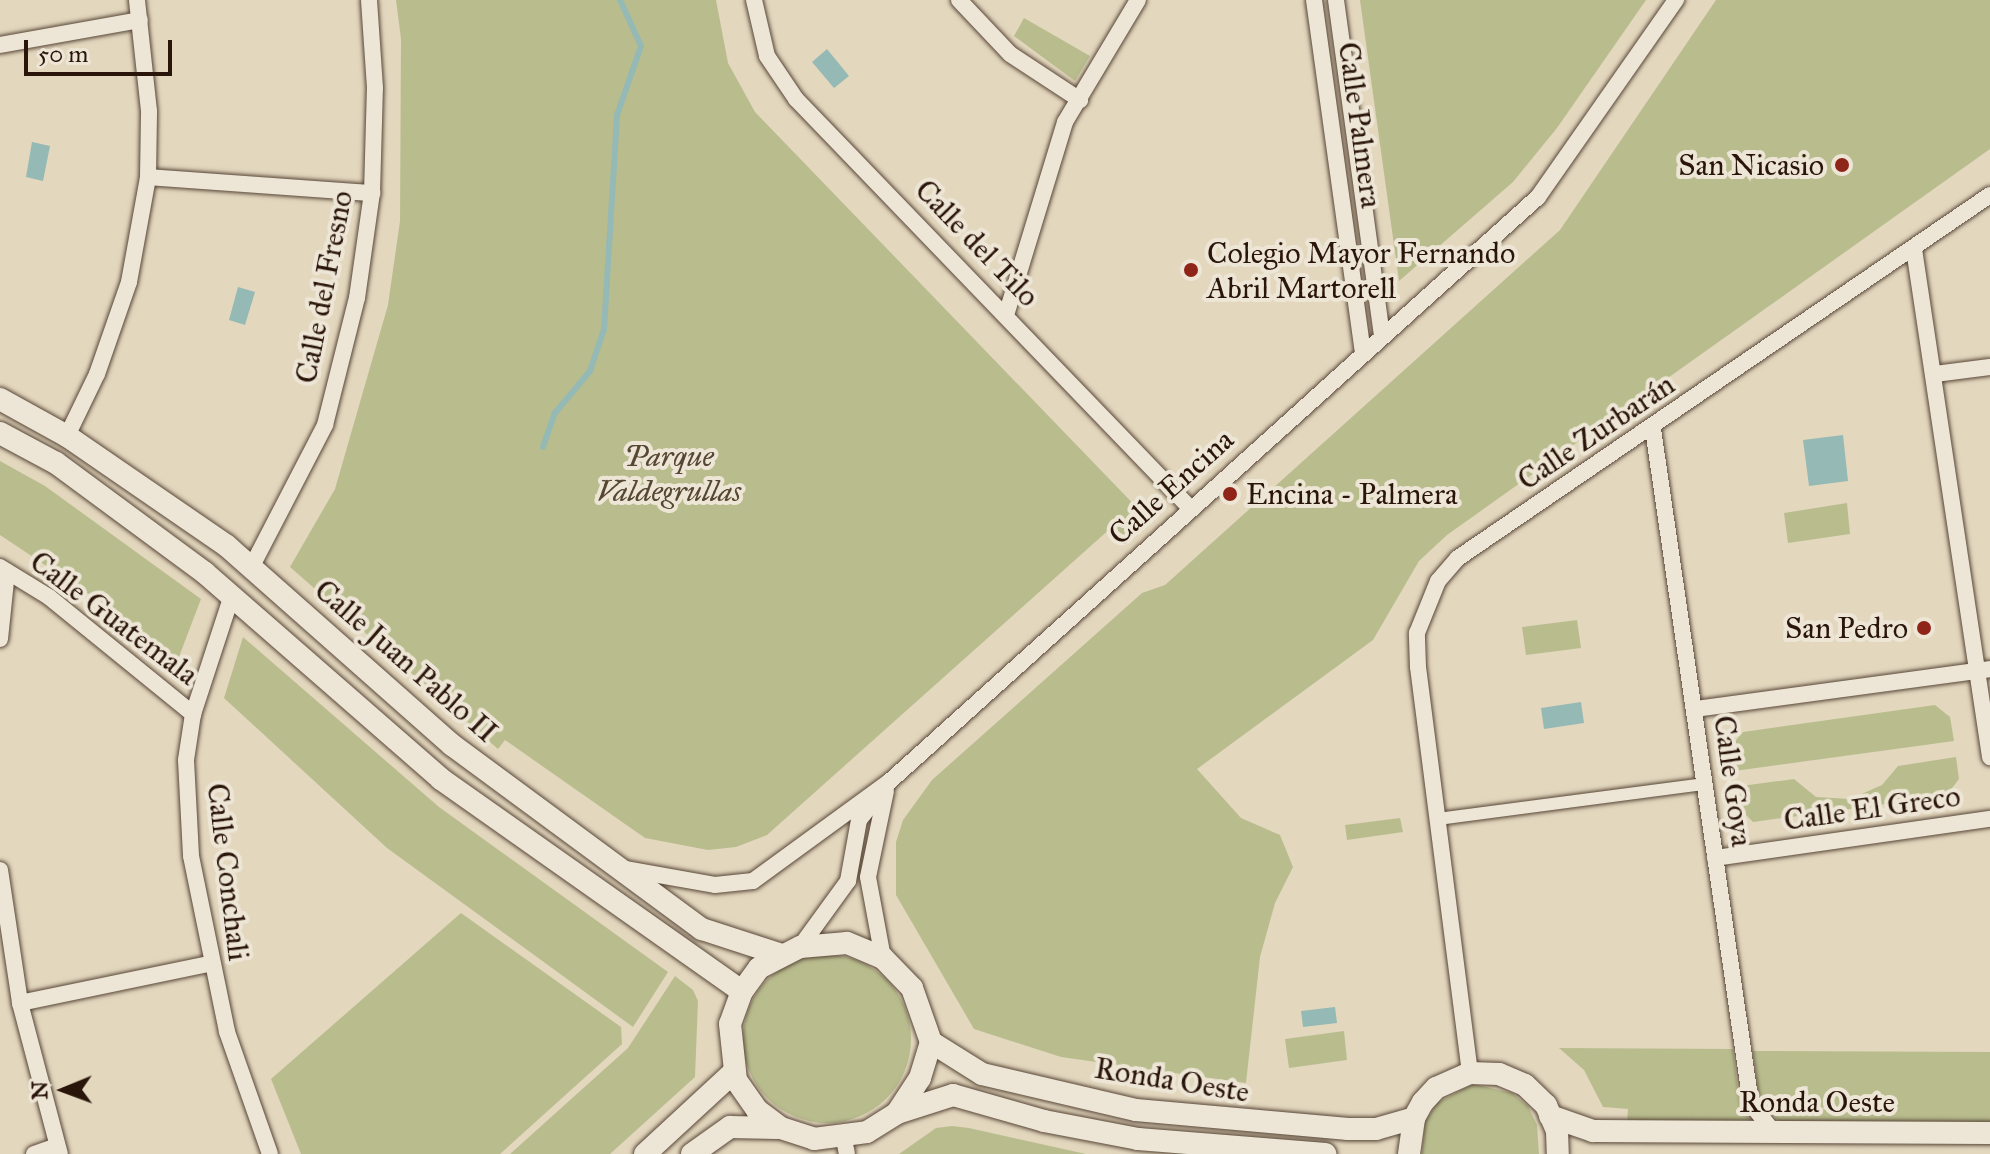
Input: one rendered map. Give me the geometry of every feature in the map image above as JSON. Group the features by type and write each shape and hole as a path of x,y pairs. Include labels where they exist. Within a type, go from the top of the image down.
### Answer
{"main road":[{"name":"Calle Juan Pablo II","path":"0,399 67,436 252,566 452,745 702,929 790,950"},
{"path":"0,433 56,463 232,595 441,779 742,991"},
{"path":"790,950 847,943 883,958 912,988 931,1042"},
{"name":"Ronda Oeste","path":"790,950 742,991 730,1024 734,1072 744,1095 781,1128 846,1147 897,1113 953,1095 1044,1121 1221,1151 1325,1154"},
{"name":"Ronda Oeste","path":"897,1113 920,1078 931,1042 982,1074 1136,1110 1348,1129 1376,1129 1414,1118"},
{"path":"645,1154 734,1072"},
{"path":"1409,1154 1414,1118 1436,1088 1470,1073 1499,1074 1525,1085 1550,1116 1558,1154"},
{"name":"Ronda Oeste","path":"1550,1116 1593,1131 1990,1133"},
{"path":"692,1154 730,1127 781,1128"}],"street":[{"path":"67,436 97,374 129,282 148,177 149,111 137,0"},
{"name":"Calle del Fresno","path":"252,566 325,425 357,298 372,193 375,88 369,0"},
{"name":"Calle del Tilo","path":"754,0 767,56 782,83 1007,312 1190,508"},
{"path":"959,0 1010,54 1080,100"},
{"path":"1007,312 1065,122 1138,0"},
{"name":"Calle Palmera","path":"1314,0 1363,352"},
{"name":"Calle Palmera","path":"1336,0 1382,335"},
{"name":"Calle Encina","path":"623,869 715,885 753,881 889,782 1538,197 1676,0"},
{"path":"0,45 140,20"},
{"path":"148,177 372,193"},
{"name":"Calle Zurbarán","path":"1470,1073 1417,633 1438,581 1458,558 1653,429 1990,195"},
{"path":"1914,249 1984,670 1990,757"},
{"path":"1935,374 1990,367"},
{"name":"Calle Goya","path":"1653,429 1751,1104 1774,1132"},
{"path":"0,639 3,569"},
{"name":"Calle Guatemala","path":"3,569 49,597 193,714"},
{"name":"Calle Conchali","path":"232,595 193,714 186,760 188,809 209,964 227,1032 270,1154"},
{"path":"1695,709 1984,670"},
{"path":"790,950 848,881 859,820 889,782"},
{"path":"883,958 868,877 889,782"},
{"path":"1438,819 1705,784"},
{"name":"Calle El Greco","path":"1715,858 1990,819"},
{"path":"0,870 20,1003 59,1150 34,1154"},
{"path":"20,1003 209,964"}],"green space":[{"name":"Parque Valdegrullas","path":"396,0 716,0 728,63 755,112 1145,516 1124,535 1112,527 767,835 736,847 708,850 645,838 505,740 498,749 290,567 335,489 388,305 400,221 401,39"},
{"path":"1360,0 1646,0 1557,128 1513,182 1399,281"},
{"path":"1716,0 1990,0 1990,149 1447,535 1419,561 1373,640 1197,769 1241,818 1280,835 1293,867 1275,903 1260,957 1246,1083 1061,1057 974,1029 896,895 896,842 903,820 932,780 1142,593 1165,585 1560,230"},
{"path":"1024,18 1090,56 1075,81 1014,36"},
{"path":"0,461 45,486 201,599 177,662 99,601 0,535"},
{"path":"1847,503 1850,534 1788,543 1784,513"},
{"path":"1577,620 1581,648 1526,655 1522,627"},
{"path":"243,637 439,807 668,972 633,1027 387,848 224,698"},
{"path":"1935,705 1950,717 1954,741 1734,771 1730,747 1743,732"},
{"path":"1956,757 1959,779 1946,796 1753,822 1737,806 1734,787 1794,779 1816,797 1850,799 1882,785 1898,766"},
{"path":"1400,818 1403,832 1347,840 1345,825"},
{"path":"461,913 621,1027 622,1044 500,1154 301,1154 271,1079"},
{"path":"827,955 859,961 887,979 905,1007 911,1039 905,1071 887,1099 859,1117 827,1123 795,1117 767,1099 749,1071 743,1039 749,1007 767,979 795,961"},
{"path":"675,976 693,990 698,1001 695,1077 610,1154 510,1154 628,1048"},
{"path":"1344,1031 1347,1060 1289,1068 1285,1039"},
{"path":"1559,1048 1733,1049 1739,1100 1750,1122 1627,1122 1628,1109 1603,1107 1584,1070"},
{"path":"1753,1051 1990,1052 1990,1124 1781,1123 1760,1101"},
{"path":"1473,1084 1512,1093 1528,1106 1537,1125 1539,1154 1422,1154 1425,1122 1437,1103"},
{"path":"952,1126 1086,1154 899,1154 936,1128"}],"water":[{"path":"827,49 849,76 834,88 812,62"},
{"path":"32,142 50,146 43,181 26,177"},
{"path":"238,287 255,292 245,325 229,320"},
{"path":"1843,435 1848,481 1809,486 1803,440"},
{"path":"1581,702 1584,723 1544,729 1541,708"},
{"path":"1335,1007 1337,1023 1303,1027 1301,1011"}],"waterway":[{"path":"543,447 555,413 590,371 604,329 617,115 641,46 620,0"}],"place":[{"name":"San Nicasio","path":"1842,165"},
{"name":"Colegio Mayor Fernando Abril Martorell","path":"1191,270"},
{"name":"Encina - Palmera","path":"1230,494"},
{"name":"San Pedro","path":"1924,628"}]}
